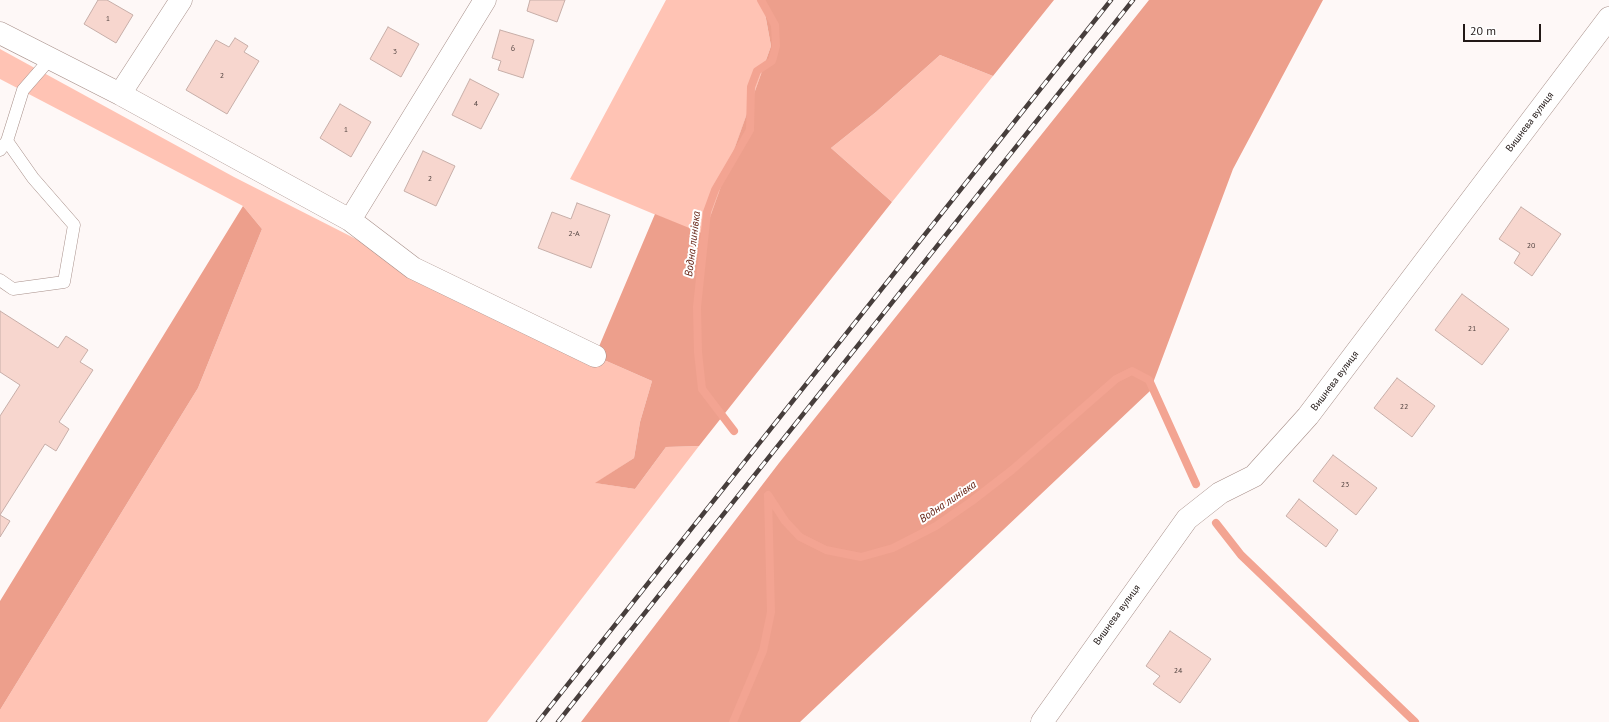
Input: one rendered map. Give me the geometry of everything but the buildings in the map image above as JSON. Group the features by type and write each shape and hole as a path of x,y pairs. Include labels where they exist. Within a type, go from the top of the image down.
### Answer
{"street":[{"path":"120,94 181,0"},
{"path":"350,220 485,0"},
{"name":"Вишнева вулиця","path":"1042,722 1187,519 1220,493 1254,476 1308,416 1609,18"},
{"path":"0,33 120,94 350,220 413,268 595,356"}],"lane":[{"path":"0,280 13,289 64,282 74,225 3,145 23,90 50,59"}],"shaded area":[{"path":"666,0 758,0 764,8 771,46 704,235 570,179"},
{"path":"758,0 1054,0 993,76 940,55 876,112 831,148 892,202 699,446 666,447 635,489 595,483 634,458 640,422 652,381 595,356 655,214 704,234 771,46 764,8"},
{"path":"1149,0 1323,0 1233,169 1150,391 800,722 581,722 779,463"},
{"path":"0,49 234,177 413,268 595,356 652,381 640,422 634,458 596,483 635,489 666,447 699,446 487,722 0,722 0,710 198,388 262,229 243,206 0,79"},
{"path":"940,55 993,76 892,202 831,148 876,112"},
{"path":"243,206 262,229 198,388 0,710 0,601"}],"waterway":[{"name":"Водна линівка","path":"734,431 702,389 698,352 697,307 707,212 715,190 750,130 751,87 757,71 772,61 776,46 775,25 761,0"},
{"name":"Водна линівка","path":"768,495 785,521 800,537 826,550 861,557 893,548 936,526 972,501 1012,470 1116,379 1132,371 1149,380 1196,484"},
{"name":"Водна линівка","path":"733,722 763,651 771,612 768,496"},
{"path":"1216,523 1241,555 1415,722"}],"railway":[{"path":"538,722 1111,0"},
{"path":"558,722 1133,0"}]}
